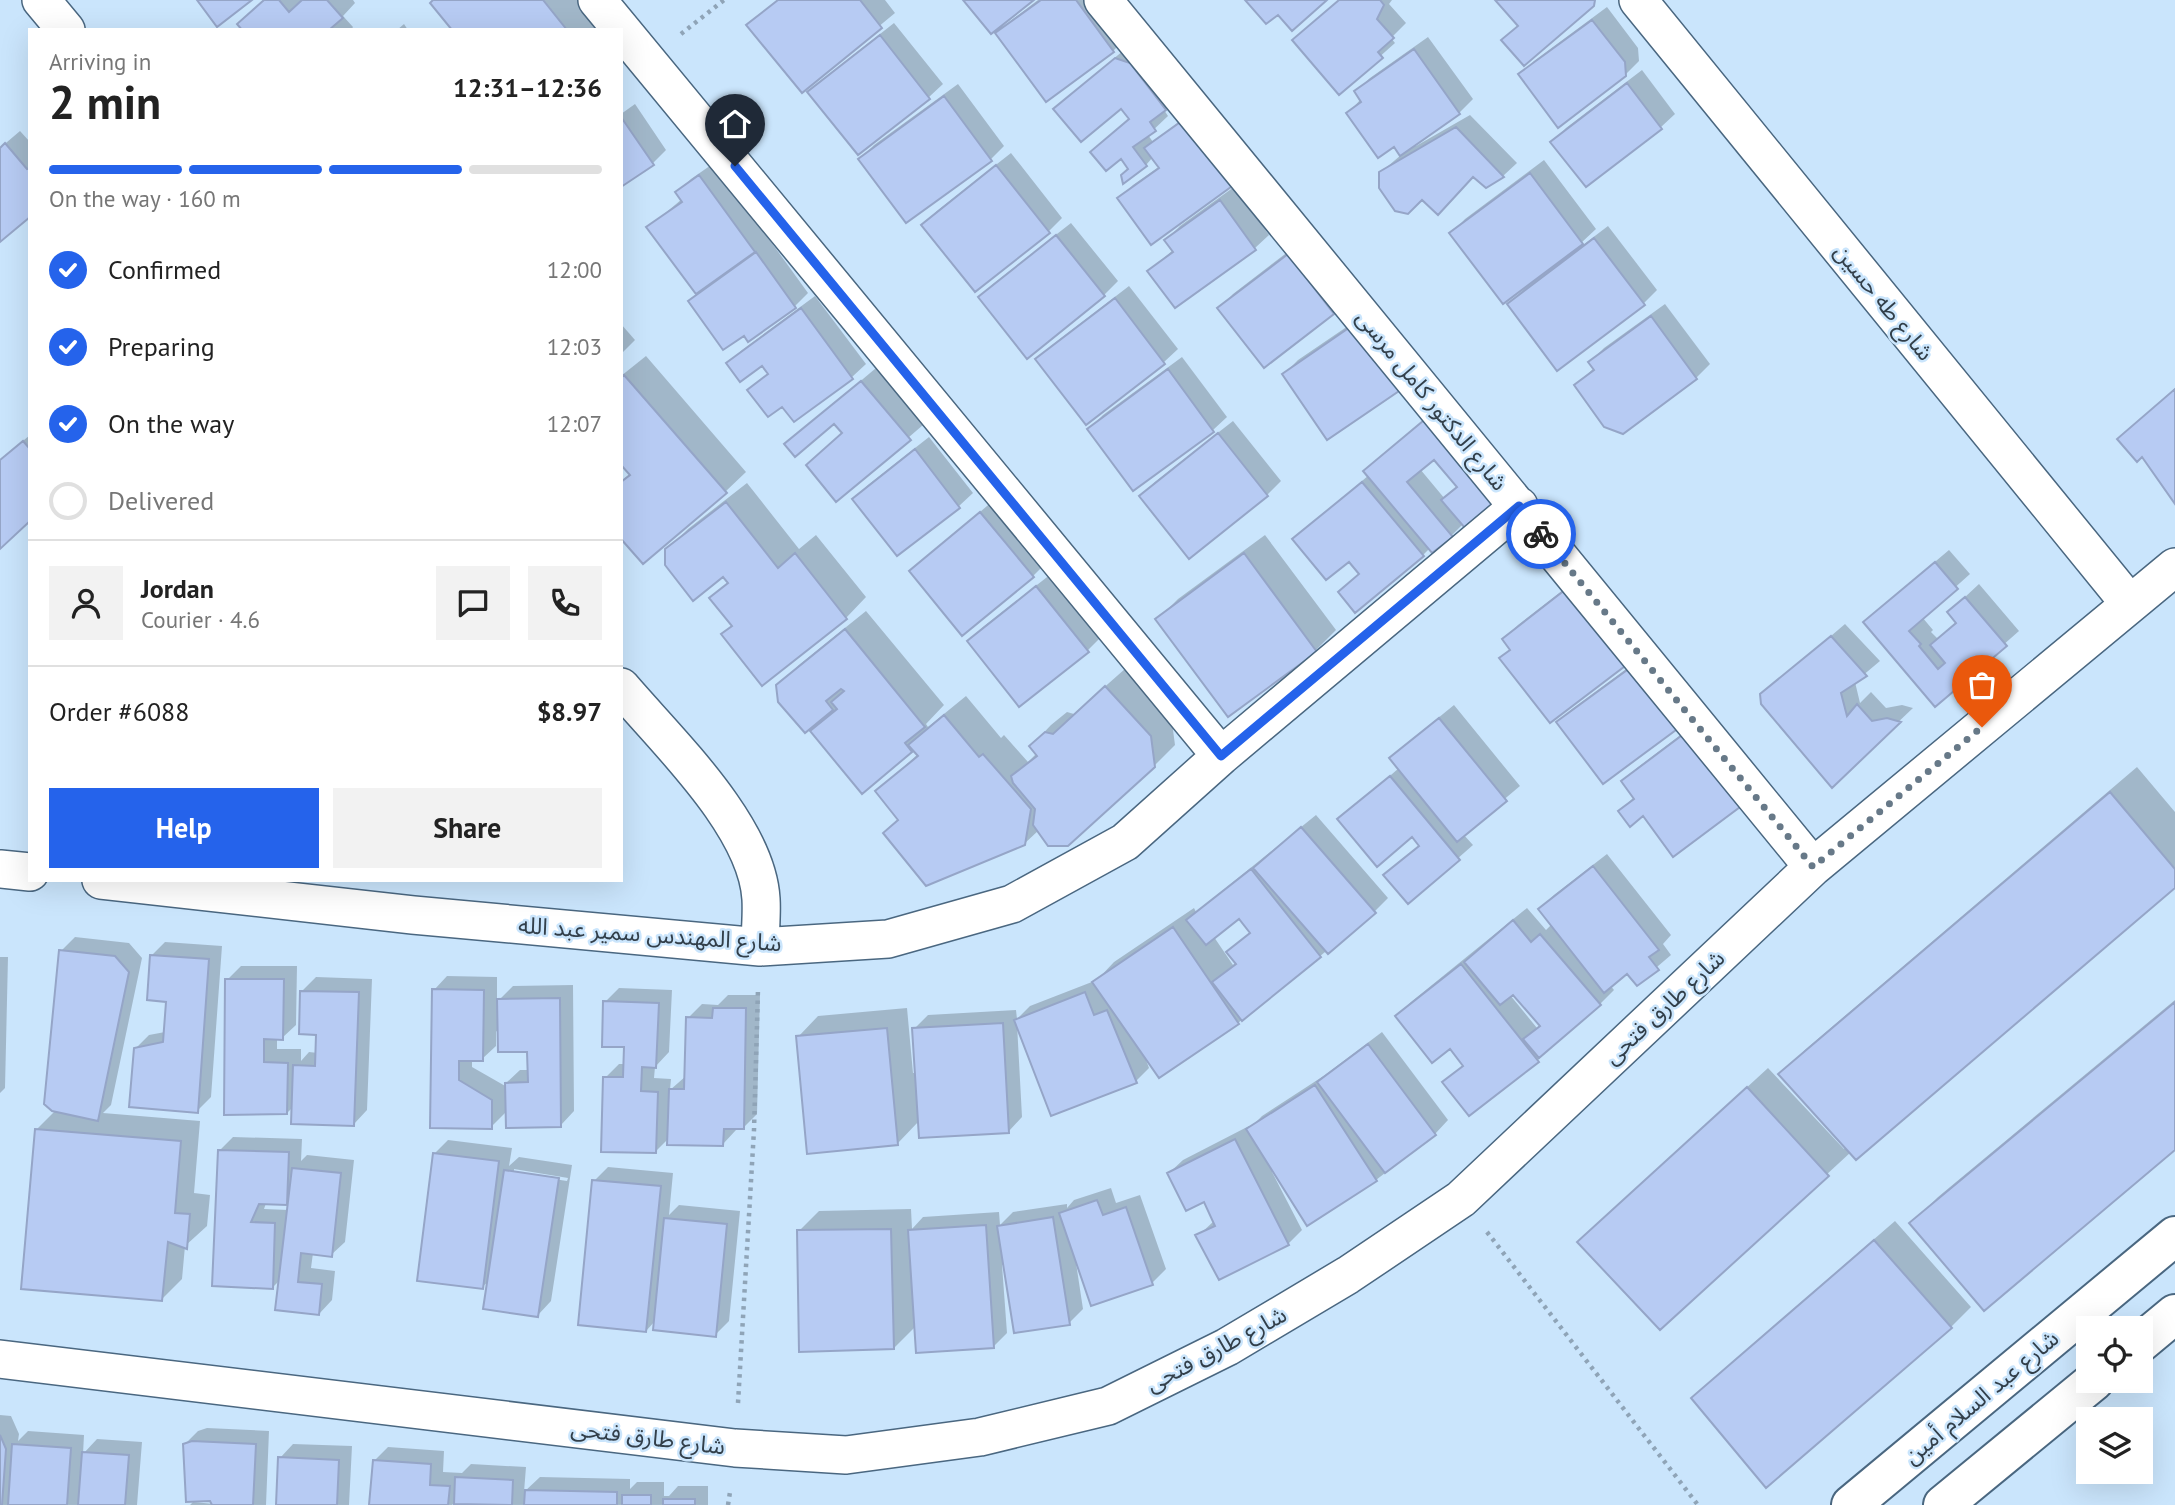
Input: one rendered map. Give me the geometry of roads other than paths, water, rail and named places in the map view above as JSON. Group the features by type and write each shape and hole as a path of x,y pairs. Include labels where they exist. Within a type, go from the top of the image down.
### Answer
{"street":[{"path":"41,0 64,28"},
{"path":"597,0 620,28"},
{"name":"شارع الدكتور كامل مرسى","path":"1103,0 1813,867"},
{"name":"شارع طه حسين","path":"1638,0 2130,604"},
{"path":"623,32 1221,756"},
{"name":"شارع المهندس سمير عبد الله","path":"119,882 412,915 760,947 888,939 1012,904 1125,842 1221,756 1519,506"},
{"name":"شارع طارق فتحى","path":"0,1359 735,1448 846,1455 980,1437 1108,1406 1227,1347 1348,1275 1461,1199 1813,867 2175,567"},
{"path":"623,689 722,805 748,848 761,897 760,947"},
{"path":"0,869 28,872"},
{"name":"شارع عبد السلام أمين","path":"1851,1505 2175,1236"},
{"path":"2153,1332 2175,1314"},
{"path":"1943,1505 2079,1393"}]}
